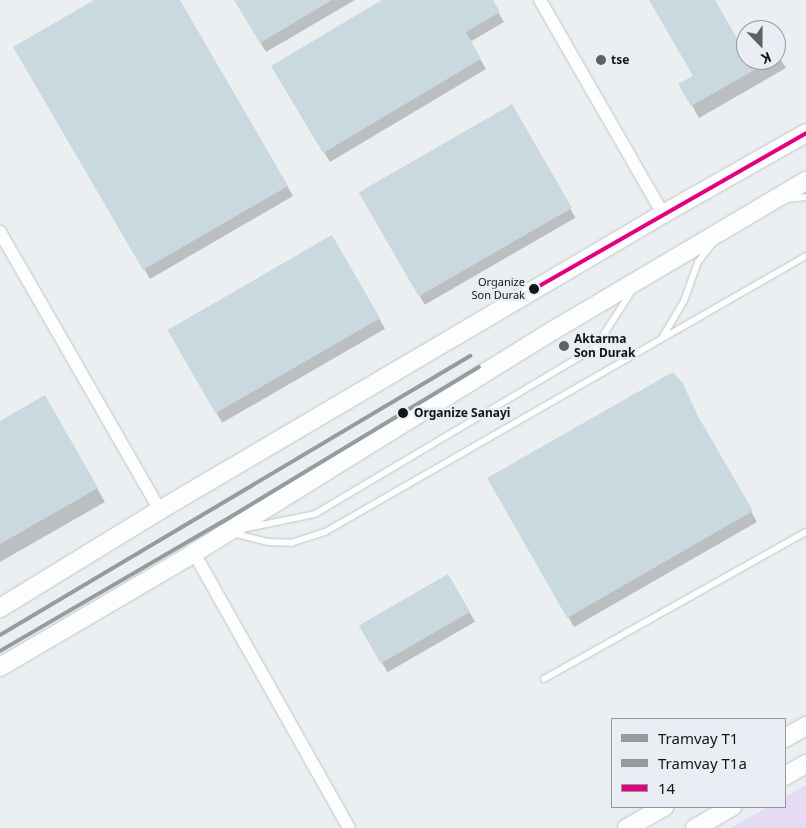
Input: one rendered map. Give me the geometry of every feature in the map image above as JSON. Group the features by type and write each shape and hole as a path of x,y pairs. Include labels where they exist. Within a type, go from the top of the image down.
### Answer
{"main road":[{"path":"0,608 160,510 664,214 806,133"},
{"path":"0,667 194,553 639,280 806,181"},
{"path":"786,737 806,726"},
{"path":"786,775 806,764"},
{"path":"627,828 662,808"},
{"path":"695,828 730,808"}],"street":[{"path":"540,0 664,214"},
{"path":"0,232 160,510"},
{"path":"194,553 349,828"}],"lane":[{"path":"774,200 806,197"},
{"path":"662,339 684,301 698,262 722,231"},
{"path":"228,532 268,542 291,543 325,532 806,256"},
{"path":"228,532 315,514 595,348 639,280"},
{"path":"544,679 806,532"}],"shaded area":[{"path":"806,785 806,828 731,828 765,808 786,808 786,796"}],"building":[{"path":"94,0 180,0 288,186 143,270 13,47"},
{"path":"234,0 332,0 260,43"},
{"path":"382,0 493,0 500,12 466,32 481,59 323,153 271,66"},
{"path":"649,0 715,0 736,37 736,70 754,70 691,106 678,84 693,76"},
{"path":"512,104 572,208 419,296 359,192"},
{"path":"332,235 380,318 215,413 167,330"},
{"path":"673,372 682,382 698,416 753,511 567,618 487,478"},
{"path":"45,395 98,488 0,544 0,421"},
{"path":"448,574 470,612 381,664 359,626"}],"tram line":[{"name":"T1a","path":"0,635 470,356"},
{"name":"T1","path":"0,651 222,522 479,367"}],"transit line":[{"name":"14","path":"534,289 806,133"}],"place":[{"name":"tse","path":"601,60"},
{"name":"Organize Son Durak","path":"534,289"},
{"name":"Aktarma Son Durak","path":"564,346"},
{"name":"Organize Sanayi","path":"403,413"}]}
